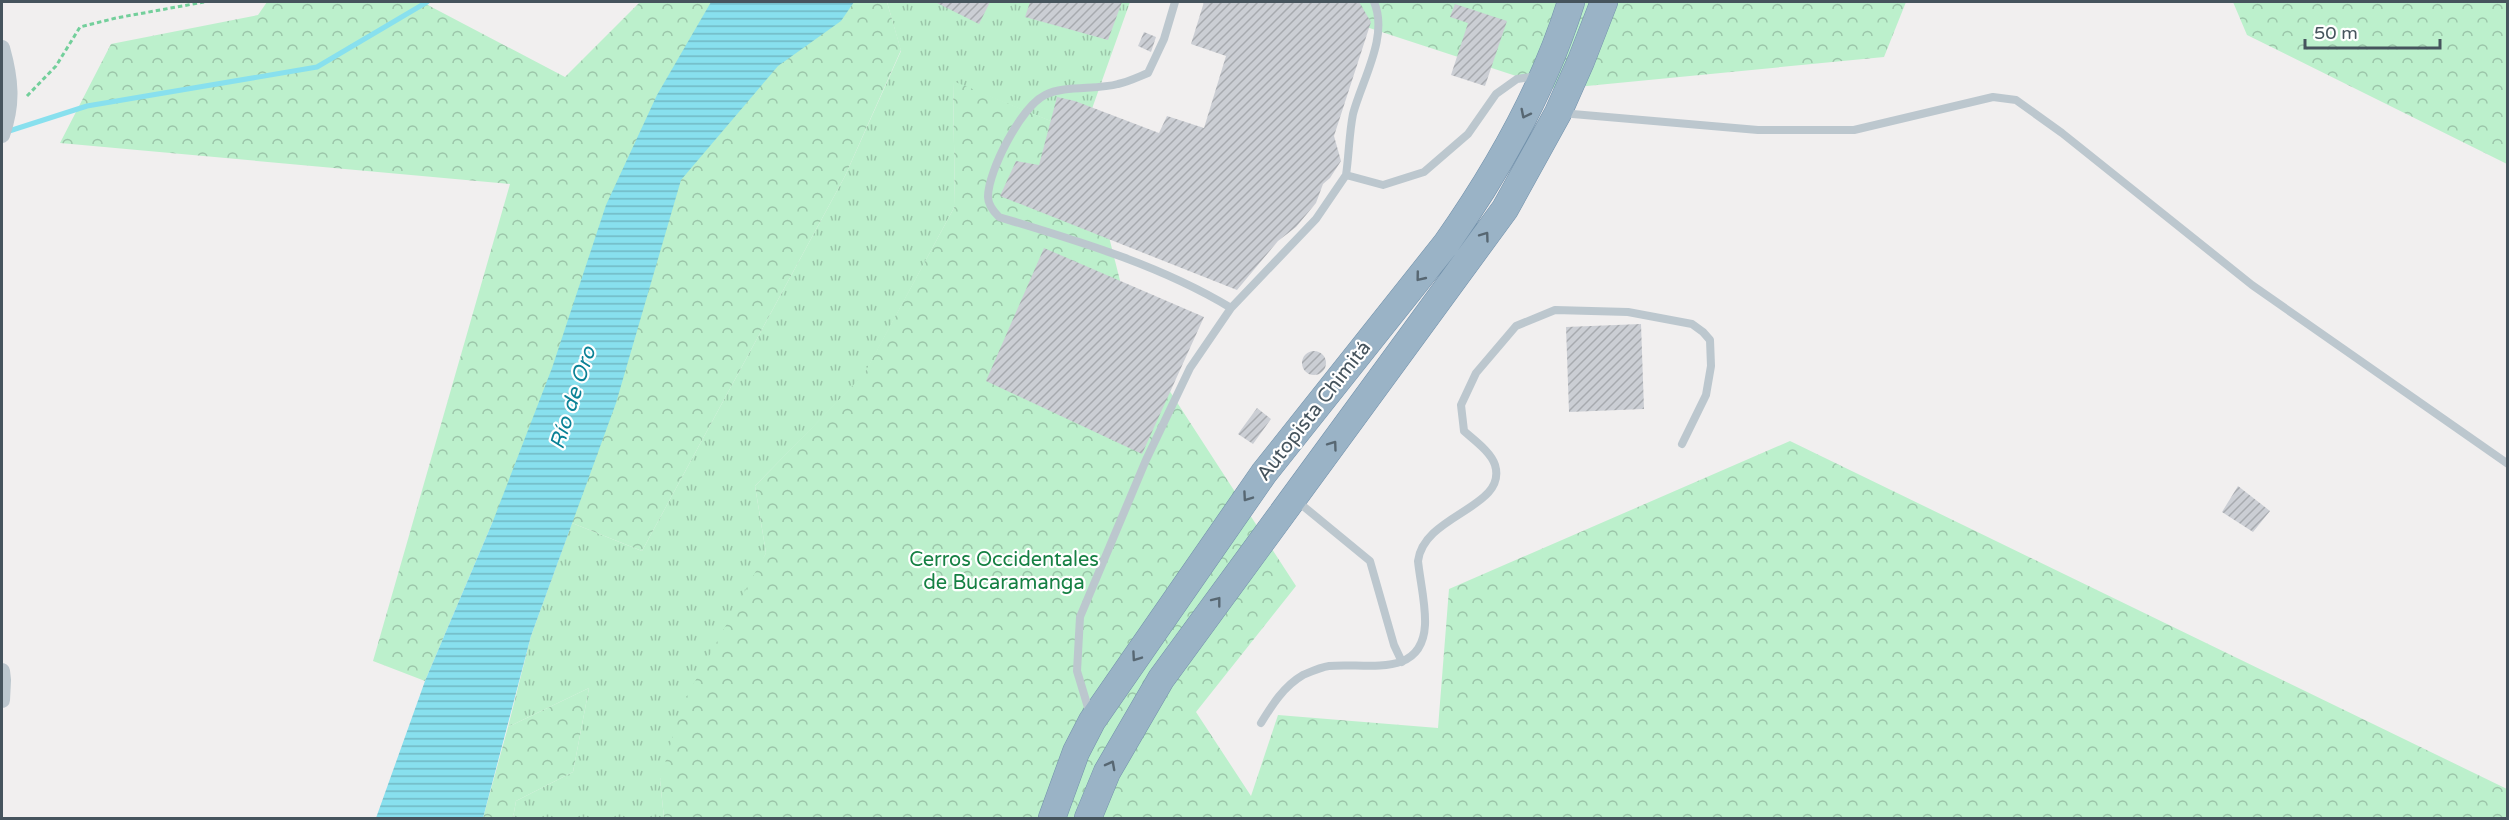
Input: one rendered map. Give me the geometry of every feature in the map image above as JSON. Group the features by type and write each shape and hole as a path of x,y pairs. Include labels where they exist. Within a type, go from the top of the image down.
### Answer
{"highway":[{"name":"Autopista Chimitá","path":"1052,819 1076,752 1092,721 1264,473 1452,235 1503,156 1543,76 1571,2"},
{"name":"Autopista Chimitá","path":"1088,819 1107,772 1161,679 1505,209 1558,113 1604,2"}],"street":[{"path":"2,48 10,74 9,115 2,135"},
{"path":"2,671 2,700"}],"lane":[{"path":"1175,2 1164,39 1148,73 1117,84 1047,93 1035,101 1018,123 996,165 988,198 992,210 999,217 1091,245 1144,266 1231,308"},
{"path":"1092,721 1077,671 1080,617 1146,460 1190,368 1231,308 1316,219 1346,175 1353,115 1377,38 1379,13 1374,2"},
{"path":"1346,175 1383,185 1424,172 1468,134 1496,94 1517,79 1543,76"},
{"path":"1558,113 1758,130 1854,130 1993,97 2016,100 2062,133 2252,285 2508,464"},
{"path":"1261,723 1276,698 1302,676 1328,666 1372,667 1402,662 1413,654 1420,644 1425,625 1418,561 1419,551 1442,524 1491,492 1496,481 1495,464 1485,450 1464,431 1461,405 1476,373 1516,326 1555,310 1628,312 1692,324 1710,340 1711,366 1706,395 1682,444"},
{"path":"1294,499 1370,561 1394,645 1402,662"}],"path":[{"path":"9,115 56,66 80,27 204,2"}],"green space":[{"path":"267,2 422,2 565,77 640,2 887,2 901,50 845,176 642,551 572,523 493,521 425,681 373,661 510,184 60,143 111,44 258,15"},
{"path":"887,2 1130,2 1083,134 953,82 955,206 864,375 755,486 766,553 660,780 664,818 513,818 516,801 573,772 589,688 508,727 531,636 572,523 642,551 845,176 901,51"},
{"path":"1290,2 1906,2 1884,57 1556,89"},
{"path":"2233,2 2507,2 2507,164 2247,35"},
{"name":"Cerros Occidentales de Bucaramanga","path":"953,81 1083,134 1134,336 1296,586 1196,712 1251,796 1278,715 1438,728 1449,589 1790,441 2507,789 2508,818 664,818 660,780 682,705 766,553 755,486 864,374 955,206"},
{"path":"589,688 573,772 516,801 513,818 483,818 508,727"}],"water":[{"name":"Río de Oro","path":"711,2 854,2 841,21 778,66 681,180 616,403 531,636 483,818 376,818 425,681 493,521 552,368 606,205 657,95"}],"building":[{"path":"935,2 990,2 979,24"},
{"path":"1030,2 1122,2 1108,40 1025,17"},
{"path":"1204,2 1359,2 1371,22 1334,136 1341,161 1330,178 1323,184 1316,203 1296,227 1278,241 1237,290 1000,196 1016,161 1039,165 1057,97 1075,101 1159,133 1167,116 1204,128 1226,56 1191,44"},
{"path":"1455,4 1507,21 1485,86 1451,75 1468,23 1450,17"},
{"path":"1144,32 1156,37 1151,52 1138,46"},
{"path":"1044,248 1204,317 1142,454 986,381"},
{"path":"1641,324 1644,409 1569,412 1566,327"},
{"path":"1314,351 1323,354 1326,363 1323,372 1314,375 1305,372 1302,363 1305,354"},
{"path":"1257,408 1271,419 1253,444 1238,434"},
{"path":"2238,486 2270,511 2253,532 2222,512"}],"waterway":[{"path":"6,132 87,106 317,67 427,2"}]}
